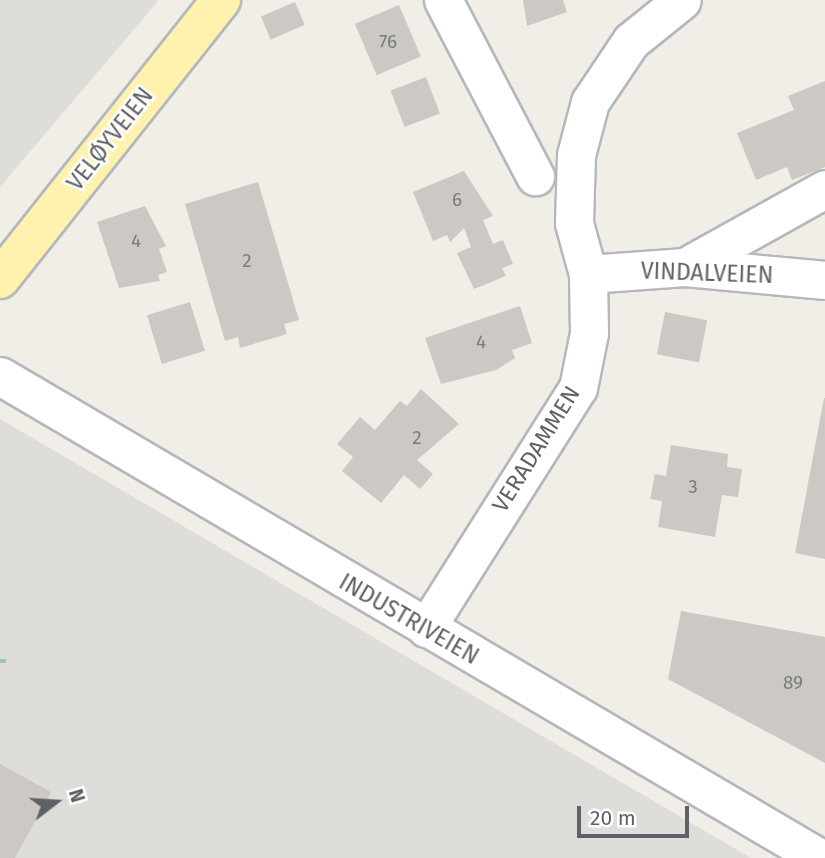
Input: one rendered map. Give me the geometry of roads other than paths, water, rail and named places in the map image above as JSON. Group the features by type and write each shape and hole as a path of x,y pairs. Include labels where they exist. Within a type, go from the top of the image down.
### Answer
{"main road":[{"name":"VELØYVEIEN","path":"0,279 221,0"}],"street":[{"path":"443,0 535,176"},
{"name":"VERADAMMEN","path":"426,628 578,388 589,333 588,274 574,223 576,155 590,102 631,41 682,0"},
{"path":"685,267 825,190"},
{"name":"VINDALVEIEN","path":"588,274 685,267 825,279"},
{"name":"INDUSTRIVEIEN","path":"0,376 820,858"}]}
